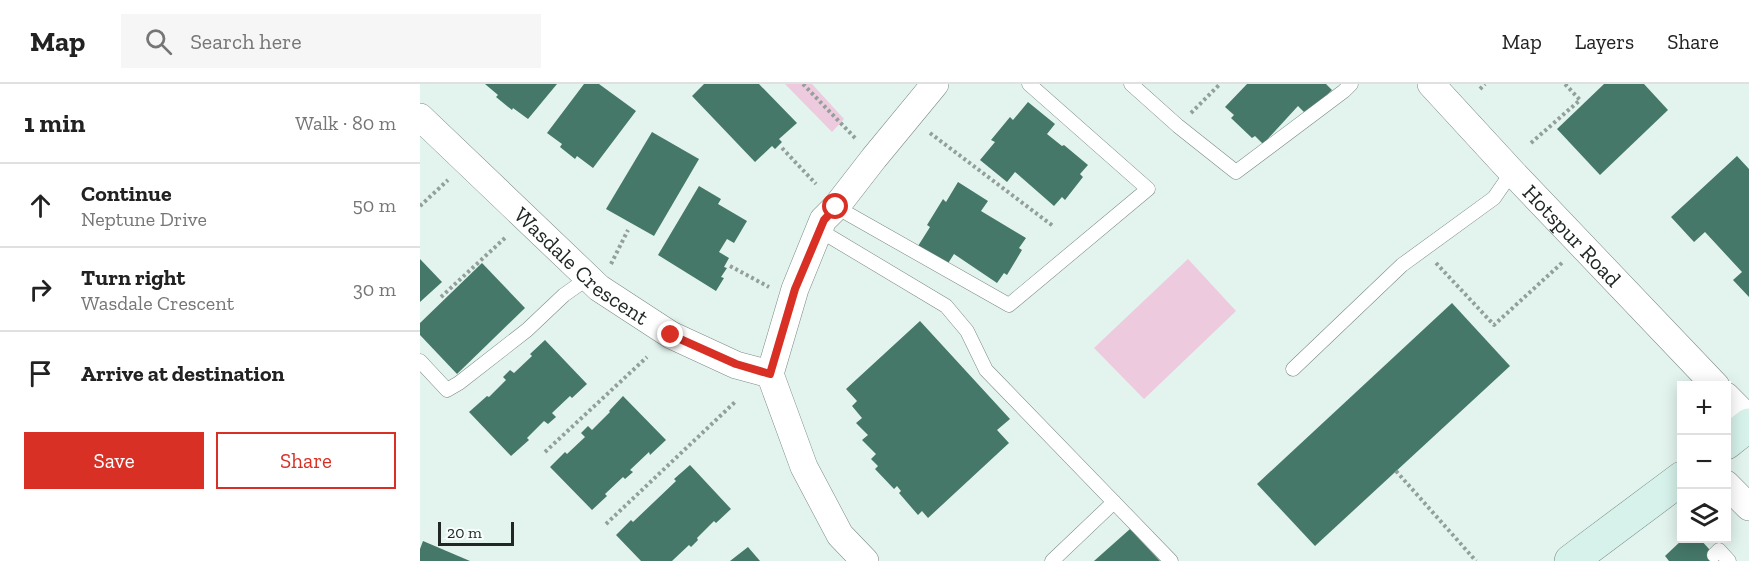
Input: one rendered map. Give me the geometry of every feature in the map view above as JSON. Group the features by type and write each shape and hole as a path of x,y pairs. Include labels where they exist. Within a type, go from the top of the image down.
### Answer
{"main road":[{"path":"1731,439 1749,425"},
{"path":"1580,559 1677,482"}],"street":[{"path":"865,561 840,535 804,467 770,374 795,289 824,220 935,84"},
{"name":"Hotspur Road","path":"1431,84 1711,381"},
{"name":"Wasdale Crescent","path":"420,117 593,283 671,335 736,364 770,374"},
{"path":"1731,401 1749,419"},
{"path":"1731,489 1749,507"}],"lane":[{"path":"836,207 1009,305 1148,189 1029,84"},
{"path":"1131,84 1178,126 1236,172 1351,84"},
{"path":"1293,369 1402,265 1494,198 1512,172"},
{"path":"819,230 946,306 967,331 986,370 1171,561"},
{"path":"420,361 447,390 527,330 564,296 593,283"},
{"path":"1057,559 1114,502"},
{"path":"1714,555 1719,550 1729,561"}],"path":[{"path":"804,84 874,158"},
{"path":"1178,126 1220,84"},
{"path":"1480,89 1485,84"},
{"path":"1531,142 1580,100 1565,84"},
{"path":"930,133 1053,226"},
{"path":"782,148 816,184"},
{"path":"420,206 450,178"},
{"path":"593,283 628,230"},
{"path":"441,297 506,237"},
{"path":"1423,249 1494,325 1582,244"},
{"path":"730,266 770,287"},
{"path":"545,452 646,357"},
{"path":"606,524 735,402"},
{"path":"1396,471 1476,561"}],"shaded area":[{"path":"785,84 812,84 844,119 832,132"},
{"path":"1188,259 1236,311 1144,399 1094,348"}],"building":[{"path":"485,84 557,84 528,119 496,97 498,95"},
{"path":"584,84 599,84 636,111 593,168 577,156 575,159 560,147 562,144 547,133"},
{"path":"704,84 759,84 797,123 779,139 782,142 775,149 772,146 755,162 692,96"},
{"path":"1247,84 1326,84 1332,90 1307,115 1298,106 1263,144 1255,136 1252,138 1231,118 1234,115 1225,107"},
{"path":"1604,84 1644,84 1668,110 1600,175 1557,129"},
{"path":"1028,102 1055,124 1047,134 1088,165 1080,174 1083,177 1065,200 1062,197 1054,206 1015,172 1007,182 980,160 995,142 991,140 1010,117 1013,120"},
{"path":"652,132 699,159 654,236 606,209"},
{"path":"1737,156 1749,169 1749,297 1733,280 1742,272 1705,232 1694,242 1671,217"},
{"path":"958,182 988,201 981,211 1026,238 1019,248 1022,250 1007,275 1004,273 997,283 954,254 947,265 918,246 930,227 927,225 943,199 946,202"},
{"path":"699,186 721,199 718,204 747,221 734,243 727,239 719,252 729,258 724,267 727,268 721,277 724,278 716,291 658,255"},
{"path":"420,259 442,282 420,302"},
{"path":"482,263 525,308 457,374 420,335 420,323"},
{"path":"1452,303 1510,366 1315,546 1257,484"},
{"path":"920,321 1010,419 997,430 1009,443 928,518 922,511 918,515 899,493 901,491 897,486 894,489 875,469 878,466 871,459 876,454 862,440 868,435 856,423 862,418 852,406 857,401 846,389"},
{"path":"545,340 587,384 552,413 556,417 548,424 544,421 527,438 529,440 511,456 469,412 487,396 489,397 506,380 503,377 510,370 514,373"},
{"path":"623,396 666,440 650,455 649,452 630,470 633,472 625,479 623,477 592,510 550,467 585,437 581,433 588,426 592,430"},
{"path":"690,465 731,509 716,523 714,521 691,547 689,545 672,561 641,561 616,535 631,520 633,522"},
{"path":"1130,529 1160,561 1094,561"},
{"path":"423,541 470,561 420,561"},
{"path":"1679,543 1704,543 1720,561 1669,561 1665,556"},
{"path":"748,547 760,561 730,561"}],"route":[{"path":"671,335 736,364 770,374 795,289 824,220 836,207"}]}
